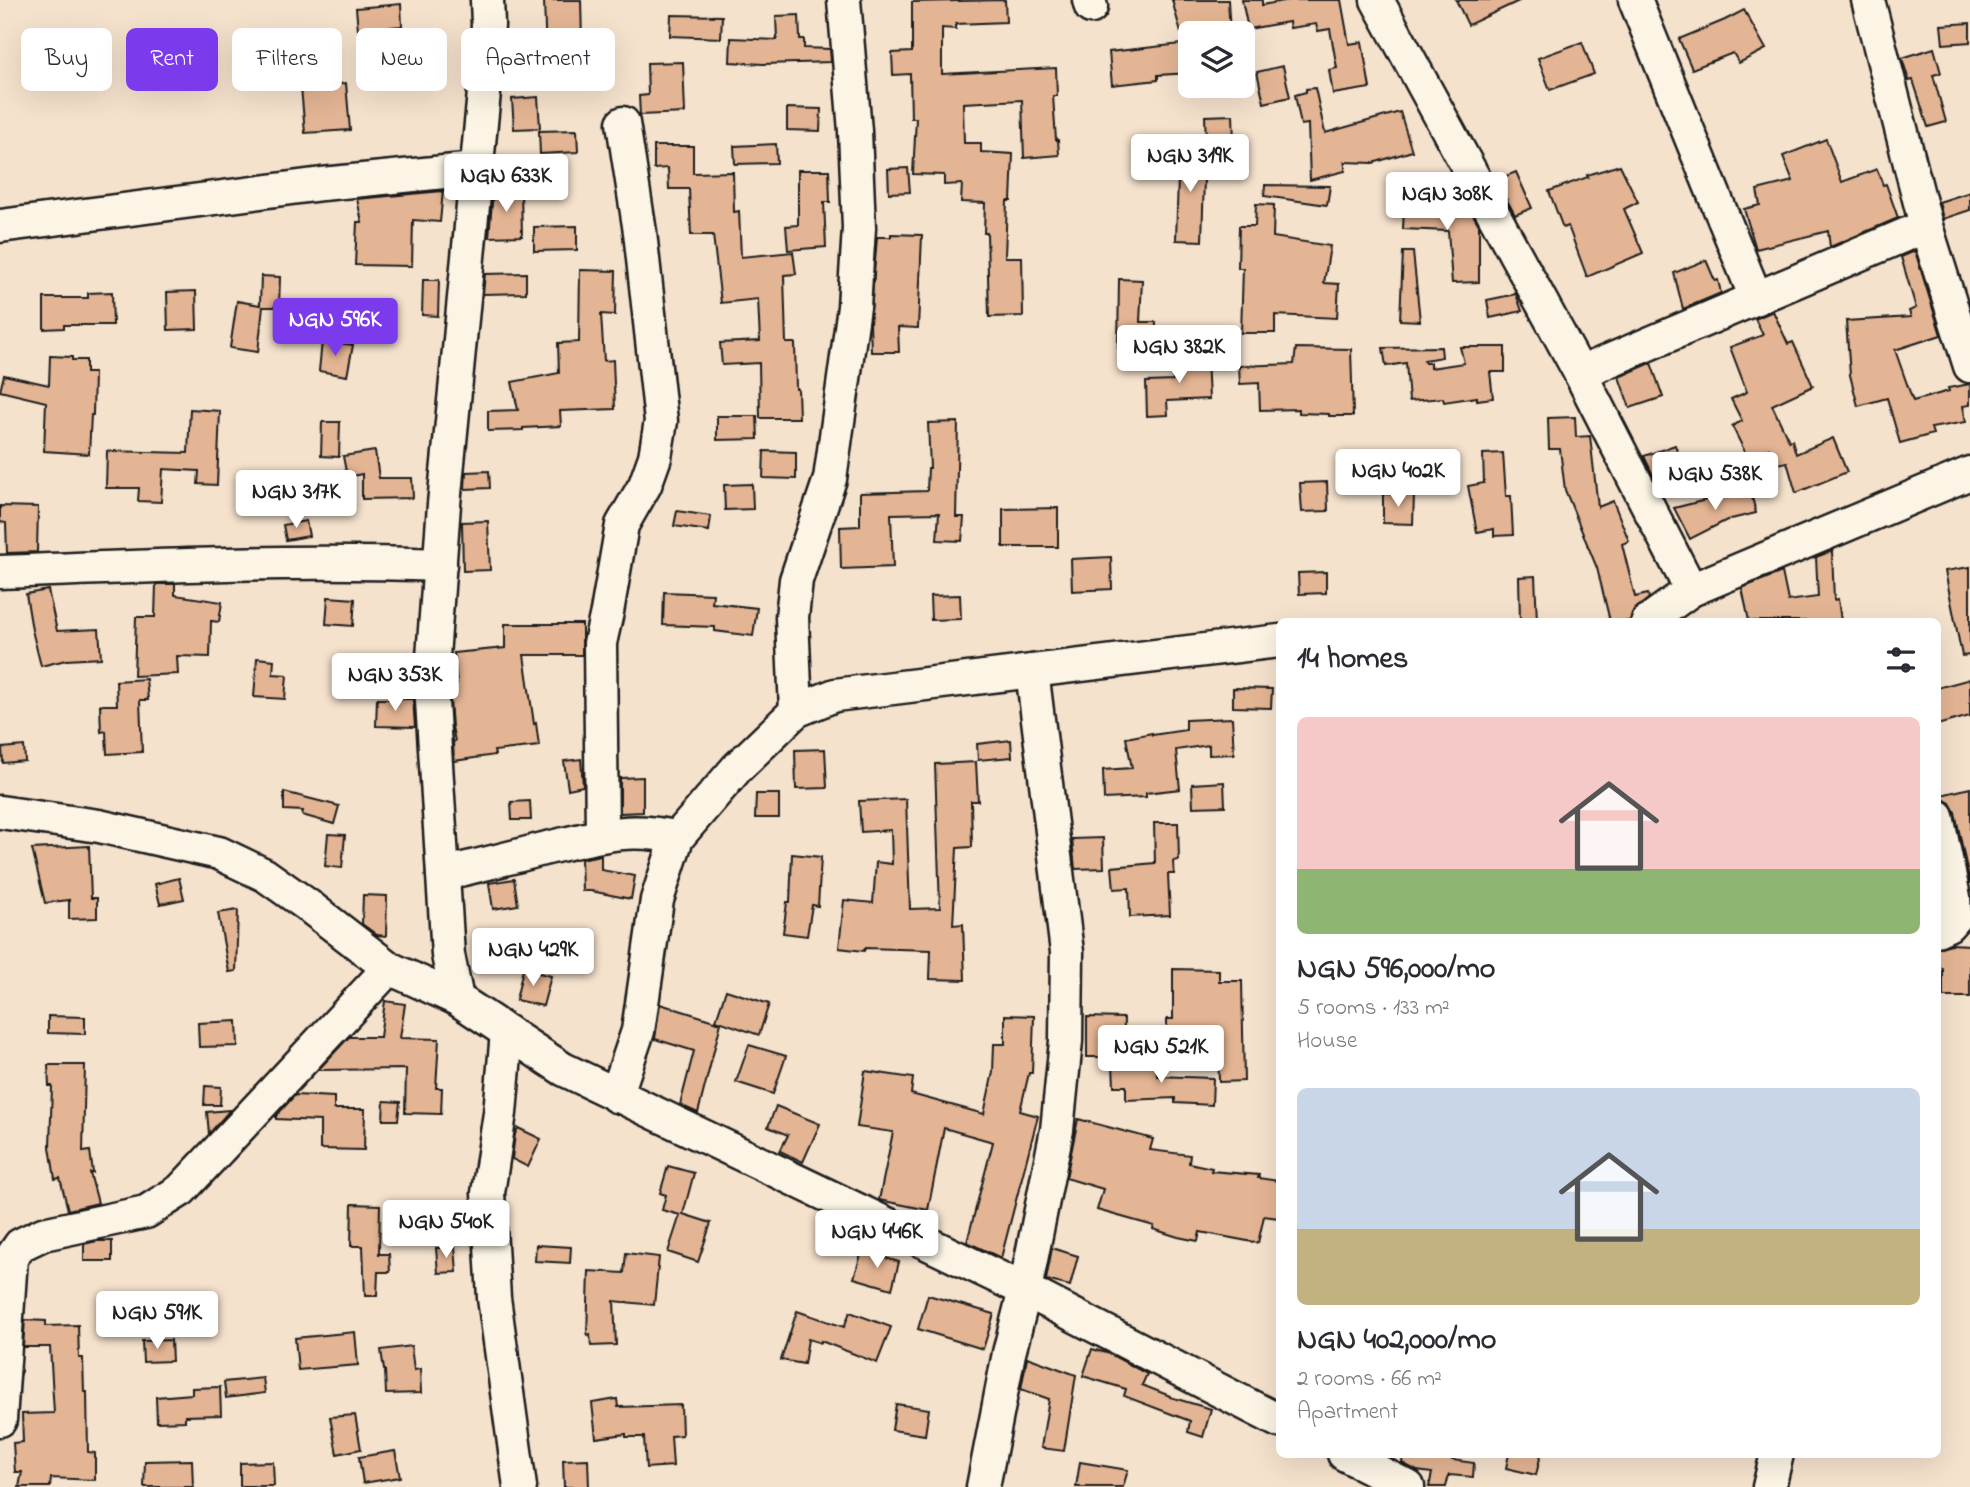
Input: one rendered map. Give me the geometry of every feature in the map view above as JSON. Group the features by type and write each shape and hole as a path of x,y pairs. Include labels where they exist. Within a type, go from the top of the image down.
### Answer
{"street":[{"path":"457,999 448,955 431,685 475,169 485,82 487,0"},
{"path":"796,711 792,617 796,580 830,480 854,307 859,228 855,131 844,0"},
{"path":"1377,0 1580,373 1690,590"},
{"path":"1635,0 1756,298"},
{"path":"1868,0 1926,226 1970,366"},
{"path":"602,835 600,643 622,525 645,485 661,421 640,232 623,123"},
{"path":"0,226 322,184 475,169"},
{"path":"1580,373 1926,226"},
{"path":"1652,618 1690,590 1970,472"},
{"path":"0,572 278,562 440,565"},
{"path":"616,1096 638,1031 657,900 677,838 737,768 796,711 835,695 1276,641"},
{"path":"983,1487 1057,1130 1066,1041 1067,952 1032,671"},
{"path":"0,812 99,826 219,853 265,875 389,968 457,999 563,1069 1025,1290 1276,1419"},
{"path":"443,874 602,835 654,832 677,838"},
{"path":"1941,835 1954,897 1955,917 1941,928"},
{"path":"0,1420 10,1258 20,1245 43,1234 146,1212 181,1190 389,968"},
{"path":"507,1032 500,1113 488,1193 494,1298 520,1487"},
{"path":"1352,1458 1408,1487"},
{"path":"1769,1487 1776,1458"}],"building":[{"path":"544,0 581,0 582,28 545,28"},
{"path":"1005,0 1006,22 956,24 956,29 942,28 942,74 1056,68 1057,96 1053,96 1059,155 1024,158 1022,100 963,103 964,143 981,143 981,152 1013,154 1011,201 1007,201 1005,257 1022,257 1023,316 989,317 985,203 961,202 962,184 944,185 944,175 913,174 916,118 911,118 910,74 893,75 892,53 912,52 912,2"},
{"path":"1172,0 1228,0 1229,21 1178,22"},
{"path":"1242,0 1262,0 1262,5 1289,0 1341,0 1349,44 1362,42 1370,88 1333,94 1329,70 1337,68 1330,29 1318,31 1316,24 1290,28 1289,22 1255,28 1255,21 1246,21"},
{"path":"1456,0 1521,0 1468,25"},
{"path":"401,4 402,26 358,28 356,8"},
{"path":"1744,10 1766,49 1739,63 1733,53 1692,69 1679,39"},
{"path":"671,15 722,16 721,38 670,36"},
{"path":"799,15 800,39 804,39 804,48 830,49 831,62 730,62 731,38 777,40 776,16"},
{"path":"1970,23 1970,42 1943,44 1941,25"},
{"path":"1582,42 1594,74 1550,90 1538,58"},
{"path":"1178,44 1178,74 1158,75 1158,80 1112,85 1109,52"},
{"path":"1934,48 1941,73 1933,75 1946,122 1928,127 1913,80 1909,81 1902,58"},
{"path":"683,62 685,113 640,115 639,96 648,95 647,63"},
{"path":"1283,66 1290,97 1264,103 1257,72"},
{"path":"342,83 346,83 350,130 305,133 301,91 342,91"},
{"path":"1315,88 1325,133 1400,112 1412,151 1373,163 1345,162 1345,171 1310,180 1308,124 1301,125 1295,95"},
{"path":"538,97 540,128 514,129 512,99"},
{"path":"787,108 821,109 820,131 787,130"},
{"path":"1233,115 1234,141 1206,142 1205,116"},
{"path":"577,130 578,152 540,154 539,131"},
{"path":"1826,139 1842,182 1877,169 1883,185 1886,184 1898,218 1830,247 1828,231 1756,249 1744,209 1760,205 1757,190 1793,181 1783,156"},
{"path":"776,144 777,163 735,164 734,146"},
{"path":"654,146 693,146 693,173 733,172 734,212 739,211 741,257 793,252 796,274 784,275 786,343 795,343 799,418 760,418 759,363 722,365 720,343 760,341 758,299 721,303 713,235 691,235 689,189 669,189 668,168 654,169"},
{"path":"1179,146 1205,147 1202,241 1176,240"},
{"path":"1620,165 1638,202 1624,209 1643,253 1587,277 1568,226 1563,228 1549,191"},
{"path":"908,168 910,192 889,193 888,169"},
{"path":"798,170 829,170 830,202 824,202 826,247 788,250 786,226 798,225"},
{"path":"1516,172 1532,208 1515,215 1496,180"},
{"path":"1265,185 1330,186 1327,205 1264,196"},
{"path":"1405,188 1432,189 1431,213 1471,211 1479,225 1479,282 1452,283 1448,231 1403,229"},
{"path":"521,190 522,236 489,237 493,191"},
{"path":"443,191 440,222 413,220 412,266 355,265 357,222 362,222 357,199"},
{"path":"1970,192 1970,210 1943,219 1939,202"},
{"path":"1256,204 1274,205 1273,237 1330,246 1324,283 1339,284 1337,318 1275,315 1275,333 1241,333 1243,268 1238,268 1239,226 1255,226"},
{"path":"577,226 577,250 534,251 534,227"},
{"path":"891,234 922,235 918,328 898,327 899,352 871,352 870,323 877,237 891,237"},
{"path":"1915,251 1941,335 1895,350 1913,401 1949,391 1948,388 1970,384 1970,405 1963,406 1966,422 1931,428 1933,434 1900,443 1887,398 1858,406 1850,375 1846,321 1911,317 1909,311 1916,308 1901,257"},
{"path":"1403,252 1413,252 1420,321 1400,320"},
{"path":"1706,260 1715,281 1718,280 1721,293 1683,309 1674,273"},
{"path":"580,270 616,271 615,315 601,314 604,361 613,360 615,409 560,411 561,426 488,431 488,411 518,410 512,382 559,373 558,343 579,342"},
{"path":"526,273 526,293 483,294 485,274"},
{"path":"261,276 280,277 279,307 263,307 258,352 230,348 237,301 260,305"},
{"path":"1119,279 1142,280 1140,322 1156,322 1155,349 1118,348"},
{"path":"423,280 439,280 438,316 422,315"},
{"path":"196,291 197,329 168,330 167,292"},
{"path":"112,292 113,325 64,325 64,328 44,329 44,298 88,298 88,293"},
{"path":"1516,294 1522,311 1490,318 1487,300"},
{"path":"1773,311 1788,344 1793,342 1813,386 1772,405 1789,441 1792,440 1796,454 1833,438 1847,472 1796,493 1787,462 1773,465 1769,449 1748,458 1732,426 1742,421 1731,399 1747,392 1730,347 1763,335 1755,319"},
{"path":"322,341 353,345 347,376 319,371"},
{"path":"1441,347 1442,357 1424,360 1425,363 1430,363 1430,368 1464,363 1460,347 1505,347 1505,372 1490,372 1493,398 1477,400 1477,397 1444,402 1443,398 1409,401 1406,363 1386,366 1383,348"},
{"path":"1296,348 1351,349 1353,416 1299,413 1299,409 1260,410 1259,383 1240,384 1239,366 1294,364"},
{"path":"50,356 86,360 86,373 94,373 89,454 44,451 46,402 0,391 4,375 49,385"},
{"path":"1207,357 1209,399 1167,401 1168,415 1147,416 1146,382 1173,381 1172,358"},
{"path":"1651,363 1663,397 1630,408 1619,377"},
{"path":"190,409 220,411 217,485 198,484 199,471 163,469 161,502 138,501 139,488 106,488 107,451 188,453"},
{"path":"717,416 757,416 758,439 717,440"},
{"path":"1575,417 1576,437 1590,436 1598,507 1613,501 1629,541 1622,544 1635,597 1648,594 1649,598 1632,613 1631,618 1609,618 1597,568 1565,490 1560,449 1549,449 1548,418"},
{"path":"322,422 340,422 339,457 321,456"},
{"path":"958,422 956,517 964,517 962,541 937,540 939,513 891,514 893,567 841,569 840,527 860,526 860,493 927,491 930,468 928,423"},
{"path":"1675,445 1690,486 1671,495 1669,487 1660,490 1644,456"},
{"path":"375,451 379,478 412,478 413,498 362,499 362,474 347,477 343,456"},
{"path":"764,451 796,452 796,479 763,478"},
{"path":"1503,453 1506,496 1511,496 1513,535 1494,536 1494,529 1477,532 1468,486 1484,483 1483,454"},
{"path":"489,471 490,488 465,489 466,472"},
{"path":"1327,482 1328,511 1302,512 1300,483"},
{"path":"752,484 753,509 725,510 724,485"},
{"path":"1750,489 1756,513 1727,520 1690,539 1674,508"},
{"path":"1383,494 1414,494 1413,524 1383,523"},
{"path":"0,506 38,507 37,552 7,553 6,523 0,522"},
{"path":"1058,508 1058,547 1003,547 1003,509"},
{"path":"677,511 711,516 709,531 674,526"},
{"path":"306,521 309,536 286,540 283,525"},
{"path":"488,521 490,570 463,571 462,522"},
{"path":"1832,551 1834,600 1838,599 1841,618 1748,618 1742,588 1782,572 1788,601 1818,597 1816,557"},
{"path":"1111,557 1112,589 1072,591 1071,559"},
{"path":"1970,567 1970,655 1962,656 1945,571"},
{"path":"1326,572 1326,593 1299,594 1298,573"},
{"path":"1535,576 1537,618 1520,618 1519,577"},
{"path":"156,584 175,584 175,595 222,602 219,622 211,621 210,657 177,656 178,674 134,676 136,617 155,617"},
{"path":"48,590 57,631 99,629 101,658 66,660 41,666 26,594"},
{"path":"664,592 713,594 712,603 757,608 753,636 715,631 715,627 663,625"},
{"path":"960,595 961,619 931,620 930,596"},
{"path":"328,597 355,599 353,626 326,624"},
{"path":"505,624 582,624 582,655 524,655 539,746 494,751 495,755 454,761 455,741 449,686 457,684 454,653 505,648"},
{"path":"257,658 274,660 273,674 287,675 285,699 254,697"},
{"path":"146,679 148,700 140,700 142,752 107,754 106,731 101,732 100,705 117,705 116,681"},
{"path":"1970,679 1970,716 1941,724 1941,687"},
{"path":"1233,688 1272,689 1271,708 1233,707"},
{"path":"377,699 413,699 415,727 376,726"},
{"path":"1232,718 1234,754 1209,755 1209,745 1176,750 1180,789 1146,793 1146,797 1104,799 1103,770 1132,768 1126,738 1186,730 1186,720"},
{"path":"1011,740 1012,757 978,760 977,744"},
{"path":"24,746 25,761 3,763 2,748"},
{"path":"825,749 827,788 796,789 795,750"},
{"path":"581,759 583,786 568,789 564,761"},
{"path":"976,762 978,801 971,801 972,847 957,848 953,925 963,924 965,980 930,979 931,950 865,948 864,951 839,948 844,900 873,903 876,862 892,864 891,830 861,832 859,801 906,799 910,909 940,908 935,764"},
{"path":"643,777 643,812 620,813 620,778"},
{"path":"1224,782 1225,806 1193,807 1192,784"},
{"path":"1970,788 1970,884 1955,812 1950,803 1941,799 1941,795"},
{"path":"284,792 339,806 334,824 302,815 303,811 284,810"},
{"path":"756,794 779,794 779,818 755,818"},
{"path":"530,801 531,820 512,820 511,802"},
{"path":"1154,823 1178,823 1179,860 1173,861 1174,874 1168,874 1170,915 1130,917 1129,888 1114,889 1112,867 1155,863"},
{"path":"328,834 345,835 342,868 325,866"},
{"path":"1103,838 1104,868 1075,869 1072,839"},
{"path":"89,846 91,898 97,898 97,918 69,919 69,900 45,903 32,849"},
{"path":"792,854 821,857 818,906 812,905 807,936 783,933 787,902 790,902"},
{"path":"601,855 601,870 635,876 631,899 582,891 581,859"},
{"path":"179,878 184,899 160,904 155,884"},
{"path":"514,879 518,905 493,909 489,883"},
{"path":"363,895 387,896 386,936 377,935 362,924"},
{"path":"238,910 236,971 229,972 218,913"},
{"path":"1951,944 1970,945 1970,997 1943,997 1941,947"},
{"path":"523,969 551,976 543,1006 516,1000"},
{"path":"1173,969 1219,970 1219,981 1242,981 1244,1081 1219,1082 1218,1044 1167,1045 1167,1019 1173,1019"},
{"path":"726,990 769,1004 759,1035 716,1020"},
{"path":"385,1001 405,1004 400,1038 439,1039 436,1088 442,1088 441,1114 405,1113 406,1069 318,1070 349,1037 380,1037"},
{"path":"660,1004 721,1023 698,1113 680,1105 694,1051 655,1039"},
{"path":"1005,1015 1034,1016 1032,1073 1029,1073 1020,1111 1038,1116 1001,1258 967,1242 993,1142 944,1128 928,1210 879,1200 893,1132 857,1127 865,1071 913,1078 911,1094 984,1114 993,1072 994,1044 1005,1044"},
{"path":"48,1016 85,1017 85,1034 48,1033"},
{"path":"1087,1017 1124,1018 1123,1057 1087,1057"},
{"path":"237,1021 238,1046 199,1047 198,1023"},
{"path":"749,1045 786,1056 773,1094 736,1082"},
{"path":"1156,1062 1157,1076 1213,1078 1212,1105 1175,1103 1175,1098 1126,1100 1126,1086 1114,1086 1113,1064"},
{"path":"48,1065 85,1065 83,1152 90,1151 93,1173 90,1173 98,1203 68,1210 60,1178 55,1179 50,1147 52,1086 49,1086"},
{"path":"205,1086 221,1087 220,1105 204,1105"},
{"path":"295,1095 334,1097 334,1109 365,1109 364,1150 320,1149 320,1121 276,1119"},
{"path":"384,1101 400,1102 398,1120 383,1120"},
{"path":"776,1106 820,1124 803,1162 780,1151 788,1135 768,1127"},
{"path":"230,1110 209,1134 207,1112"},
{"path":"1078,1119 1153,1139 1150,1150 1190,1155 1189,1163 1212,1168 1211,1171 1259,1175 1258,1178 1276,1181 1276,1218 1264,1216 1258,1243 1200,1232 1198,1241 1097,1210 1103,1189 1066,1178"},
{"path":"518,1128 541,1139 528,1167 512,1159"},
{"path":"668,1166 694,1173 683,1214 711,1223 698,1262 668,1252 680,1215 662,1210 666,1195 660,1193"},
{"path":"352,1204 380,1205 379,1254 389,1254 390,1272 378,1272 377,1296 365,1296 363,1246 351,1246"},
{"path":"112,1241 112,1261 84,1261 84,1244"},
{"path":"536,1245 571,1247 570,1263 535,1261"},
{"path":"455,1247 457,1272 438,1273 436,1248"},
{"path":"1052,1248 1078,1256 1070,1286 1046,1280"},
{"path":"862,1251 899,1262 892,1289 854,1278"},
{"path":"626,1253 659,1257 654,1305 614,1301 616,1345 591,1346 590,1334 587,1335 589,1271 624,1273"},
{"path":"928,1295 994,1314 983,1349 918,1329"},
{"path":"797,1311 844,1327 850,1312 891,1327 877,1363 821,1341 808,1339 804,1364 781,1360"},
{"path":"25,1320 46,1321 46,1326 78,1325 79,1358 83,1358 84,1392 87,1392 88,1452 95,1453 95,1480 51,1478 50,1487 19,1487 22,1472 15,1472 13,1443 23,1442 22,1414 54,1413 50,1347 23,1347"},
{"path":"355,1332 358,1365 298,1370 295,1338"},
{"path":"171,1340 172,1361 143,1362 142,1341"},
{"path":"411,1346 414,1370 420,1369 421,1393 386,1394 381,1350"},
{"path":"1092,1349 1110,1354 1147,1374 1142,1385 1170,1397 1211,1409 1203,1437 1188,1432 1190,1421 1124,1396 1126,1389 1083,1376"},
{"path":"1027,1357 1076,1375 1064,1451 1041,1448 1049,1399 1021,1389"},
{"path":"263,1378 265,1393 226,1398 224,1382"},
{"path":"220,1387 221,1415 185,1416 185,1421 157,1422 156,1397 192,1394 192,1388"},
{"path":"617,1399 618,1407 681,1405 682,1435 671,1436 673,1466 646,1468 644,1437 626,1437 626,1434 596,1438 592,1403"},
{"path":"896,1404 929,1409 925,1435 892,1430"},
{"path":"355,1415 361,1449 337,1454 330,1417"},
{"path":"395,1451 400,1477 363,1483 359,1457"},
{"path":"1403,1458 1452,1458 1474,1463 1473,1477 1449,1475 1446,1487 1429,1487 1432,1473 1417,1471 1402,1463"},
{"path":"1508,1458 1540,1458 1536,1475 1506,1468"},
{"path":"588,1459 589,1487 564,1487 563,1460"},
{"path":"192,1460 193,1487 144,1487 145,1461"},
{"path":"273,1462 274,1486 240,1486 240,1463"},
{"path":"1080,1462 1128,1470 1123,1487 1076,1487"}]}
